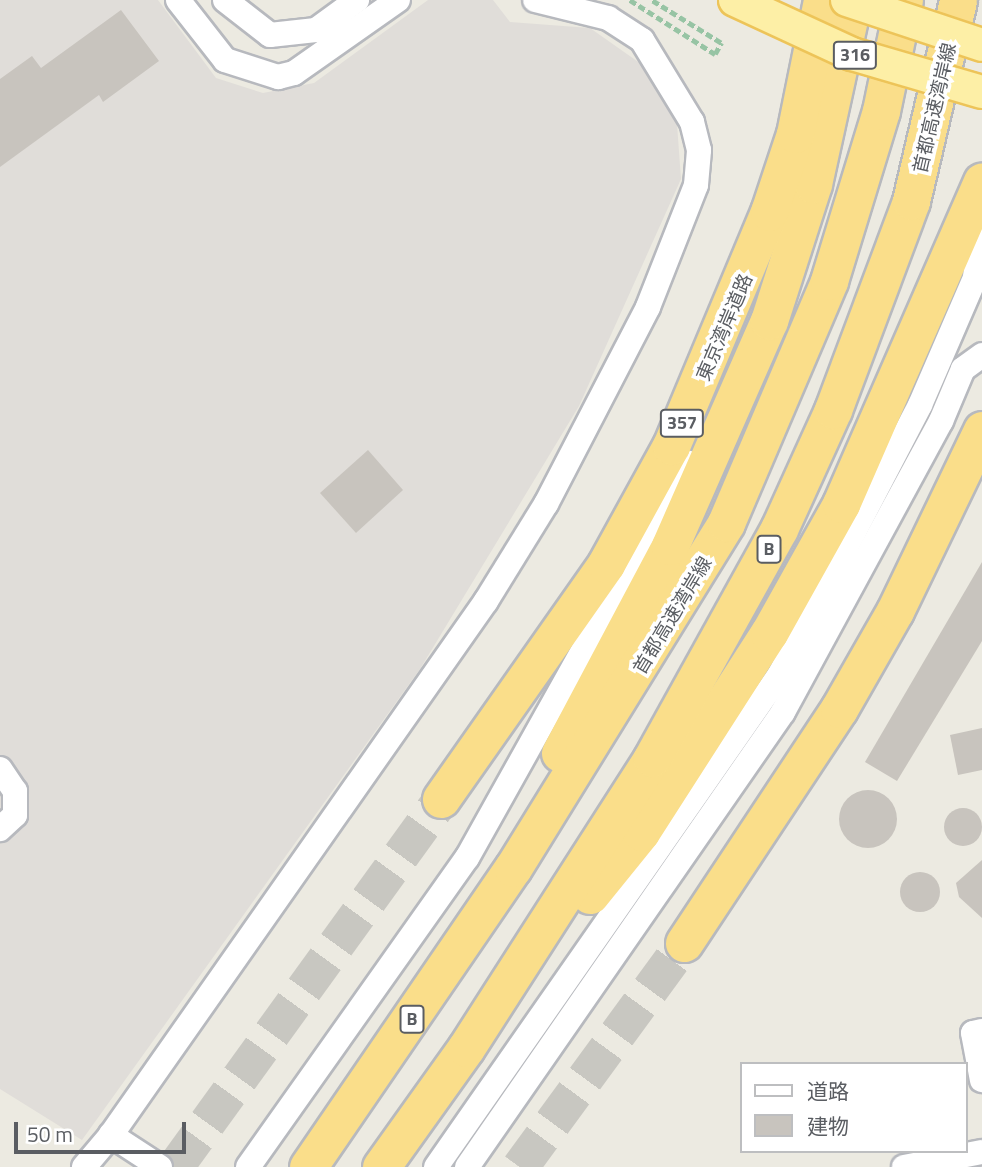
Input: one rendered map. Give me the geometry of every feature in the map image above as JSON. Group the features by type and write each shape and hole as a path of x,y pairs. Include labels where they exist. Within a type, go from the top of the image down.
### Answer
{"highway":[{"name":"東京湾岸道路","path":"441,799 598,575 671,446 769,212 795,134 822,0"},
{"path":"513,867 557,757 670,546 769,321 813,184 853,0"},
{"name":"首都高速湾岸線","path":"308,1167 513,867 699,573 756,463 844,235 881,111 904,0"},
{"name":"首都高速湾岸線","path":"381,1167 466,1048 652,758 779,529 871,316 911,201 939,105 958,0"},
{"path":"466,1048 641,832 769,633 841,504 982,181"},
{"path":"684,943 839,709 895,611 982,430"}],"main road":[{"name":"316","path":"735,0 852,54 982,92"},
{"name":"316","path":"847,0 982,45"}],"lane":[{"path":"178,0 225,60 278,77 294,73 398,0"},
{"path":"225,0 270,35 316,30 356,0"},
{"path":"83,1167 111,1135 486,601 546,504 648,307 684,222 699,150 675,86 622,24 534,0"},
{"path":"436,1167 780,674 926,392 975,278 982,207"},
{"path":"248,1167 467,858 614,604 733,370 769,321"},
{"path":"467,1167 783,712 941,421 963,369 982,355"},
{"path":"0,769 15,790 15,815 0,829"},
{"path":"982,1031 973,1033 982,1080"},
{"path":"111,1135 160,1167"},
{"path":"904,1167 982,1152"}],"path":[{"path":"631,0 715,54 721,43 651,0"}],"shaded area":[{"path":"0,0 158,0 216,78 263,93 314,83 428,0 493,0 510,22 590,28 644,66 677,124 681,179 579,406 420,669 82,1140 0,1089"}],"building":[{"path":"121,10 159,61 103,102 99,95 0,167 0,79 32,56 41,68"},
{"path":"368,450 403,490 356,533 320,493"},
{"path":"982,562 982,641 897,781 865,762"},
{"path":"982,728 982,770 958,775 950,735"},
{"path":"862,790 874,790 889,798 897,813 897,825 889,840 874,848 862,848 847,840 839,825 839,813 847,798"},
{"path":"963,808 977,813 982,827 977,841 963,846 949,841 944,827 949,813"},
{"path":"982,860 982,918 959,897 956,883"},
{"path":"920,872 928,873 934,878 939,884 939,900 934,906 928,911 920,912 912,911 906,906 901,900 900,892 901,884 906,878 912,873"}],"tunnel":[{"path":"175,1167 441,799"},
{"path":"520,1167 684,943"}]}
